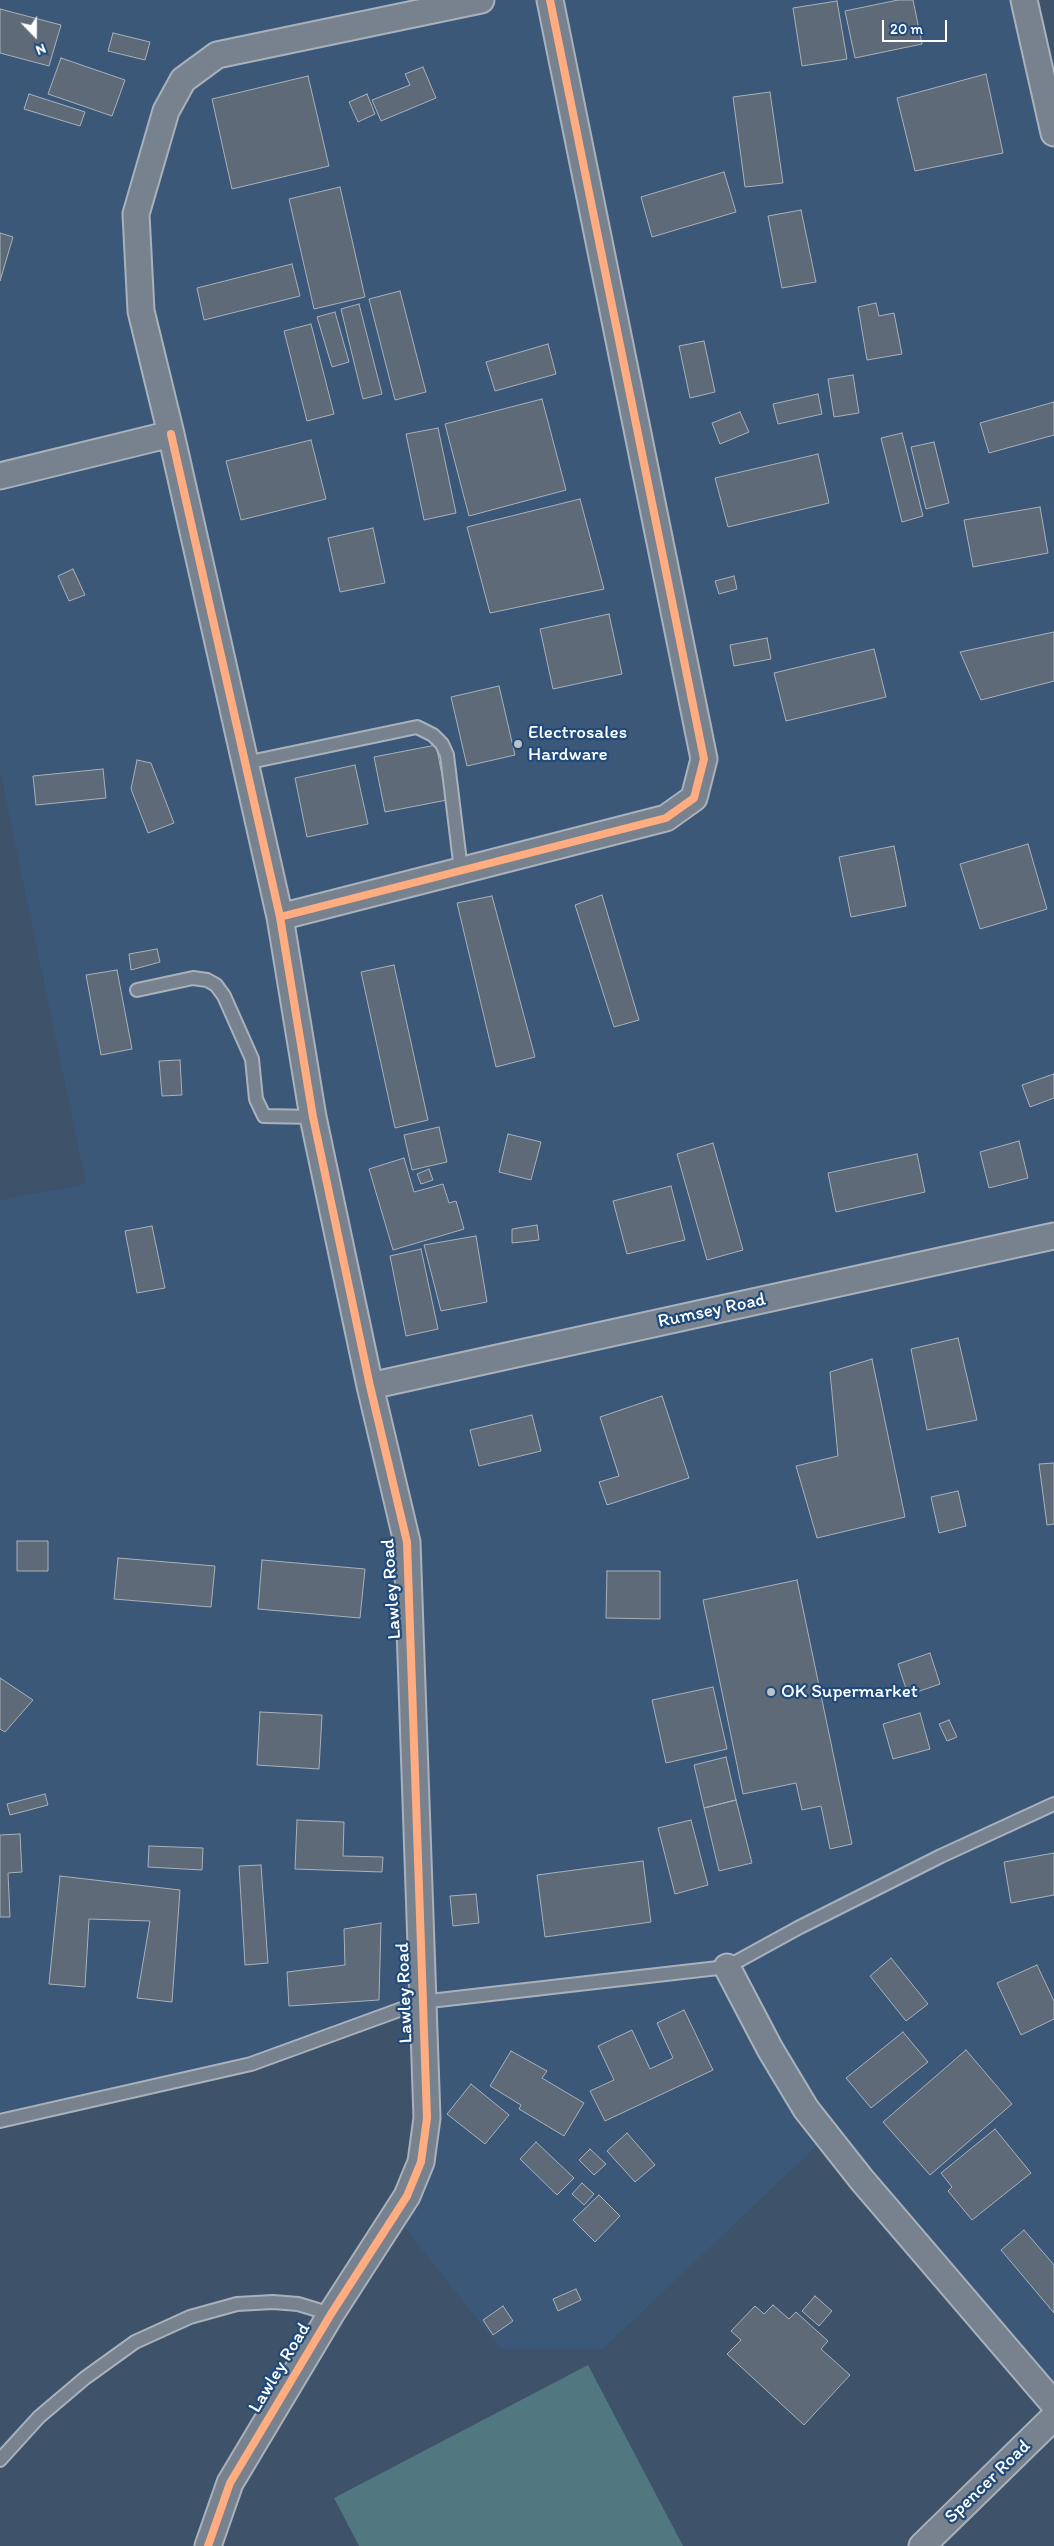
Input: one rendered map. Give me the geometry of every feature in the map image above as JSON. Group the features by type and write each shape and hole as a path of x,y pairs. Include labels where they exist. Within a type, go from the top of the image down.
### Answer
{"street":[{"name":"Lawley Road","path":"208,2546 230,2483 331,2314 407,2196 420,2162 427,2118 421,2002 412,1643 407,1542 370,1386 313,1117 280,917 142,311 136,214 166,110 183,80 217,55 481,0"},
{"path":"280,917 666,818 694,798 704,759 550,0"},
{"path":"1024,0 1054,133"},
{"path":"0,476 170,434"},
{"name":"Rumsey Road","path":"370,1386 1054,1236"},
{"path":"727,1967 770,2049 806,2109 862,2180 1054,2404"},
{"name":"Spencer Road","path":"922,2546 1054,2417"}],"lane":[{"path":"245,763 417,727 433,735 442,744 447,755 461,870"},
{"path":"137,990 193,978 207,980 216,985 224,996 252,1059 256,1099 264,1116 313,1117"},
{"path":"0,2121 251,2064 421,2002 727,1967 798,1928 942,1856 1054,1804"},
{"path":"0,2460 39,2417 85,2378 135,2342 190,2317 237,2304 273,2302 298,2304 331,2314"}],"shaded area":[{"path":"0,0 1024,0 1054,133 1054,2404 827,2136 603,2349 501,2349 395,2215 421,2162 421,2003 294,2049 0,2121 0,1200 86,1184 0,771"}],"green space":[{"path":"588,2365 683,2546 359,2546 334,2498"}],"building":[{"path":"898,0 913,0 922,44 855,58 845,11"},
{"path":"837,1 847,59 802,66 793,8"},
{"path":"0,9 61,25 49,66 0,53"},
{"path":"113,33 150,42 145,60 108,51"},
{"path":"61,58 125,80 112,116 48,94"},
{"path":"423,67 436,98 381,121 372,100 410,85 405,74"},
{"path":"986,74 1003,153 915,171 897,98"},
{"path":"308,76 329,166 232,189 212,99"},
{"path":"770,92 783,183 745,187 733,97"},
{"path":"29,94 85,112 80,126 24,109"},
{"path":"367,94 375,114 358,122 349,102"},
{"path":"724,172 736,212 652,237 641,197"},
{"path":"340,187 365,297 314,309 289,199"},
{"path":"801,210 816,282 782,288 768,216"},
{"path":"0,233 13,237 0,281"},
{"path":"292,264 300,296 204,320 197,288"},
{"path":"400,291 426,392 395,400 369,299"},
{"path":"876,303 879,316 894,313 902,354 867,360 858,307"},
{"path":"359,304 382,394 363,399 341,309"},
{"path":"335,312 349,362 332,367 317,317"},
{"path":"311,324 334,414 307,421 284,331"},
{"path":"704,341 715,392 690,398 679,346"},
{"path":"548,344 556,374 495,391 486,362"},
{"path":"853,375 859,413 834,417 828,379"},
{"path":"818,394 822,414 778,424 773,404"},
{"path":"542,399 566,490 469,516 445,424"},
{"path":"1054,402 1054,435 989,453 980,423"},
{"path":"740,412 749,432 720,444 712,423"},
{"path":"438,428 456,513 424,520 406,434"},
{"path":"902,433 923,516 902,522 881,438"},
{"path":"311,440 326,499 241,520 226,461"},
{"path":"934,442 949,503 926,509 911,447"},
{"path":"818,454 829,503 728,527 715,478"},
{"path":"580,499 604,589 490,613 467,527"},
{"path":"1040,507 1048,553 973,567 964,520"},
{"path":"373,528 385,583 340,592 328,538"},
{"path":"73,569 85,595 69,601 58,576"},
{"path":"734,576 737,589 719,594 715,581"},
{"path":"609,614 622,674 553,689 540,629"},
{"path":"1054,632 1054,681 981,700 960,652"},
{"path":"767,638 771,659 734,666 730,645"},
{"path":"874,649 886,697 786,721 774,673"},
{"path":"499,686 515,755 467,766 451,697"},
{"path":"436,745 447,800 385,812 374,757"},
{"path":"137,760 151,763 174,823 148,833 131,789"},
{"path":"355,765 368,824 307,837 295,778"},
{"path":"103,769 106,798 36,805 33,776"},
{"path":"1028,844 1047,909 980,929 960,864"},
{"path":"894,846 906,906 851,917 839,857"},
{"path":"602,895 639,1020 614,1027 575,905"},
{"path":"492,896 535,1057 496,1067 457,903"},
{"path":"157,949 160,962 131,970 129,954"},
{"path":"394,965 428,1120 395,1128 361,972"},
{"path":"117,970 132,1049 101,1055 86,975"},
{"path":"180,1060 182,1095 162,1096 159,1061"},
{"path":"1054,1074 1054,1098 1030,1107 1022,1085"},
{"path":"439,1127 447,1162 412,1170 404,1135"},
{"path":"508,1134 541,1142 531,1180 499,1172"},
{"path":"1019,1141 1028,1178 989,1188 980,1152"},
{"path":"713,1143 743,1250 707,1260 677,1154"},
{"path":"917,1154 925,1192 836,1212 828,1173"},
{"path":"404,1158 414,1192 443,1184 449,1203 456,1201 464,1229 393,1250 369,1169"},
{"path":"429,1169 433,1180 421,1184 417,1174"},
{"path":"671,1186 685,1240 627,1254 613,1201"},
{"path":"537,1225 539,1240 512,1243 512,1229"},
{"path":"152,1226 165,1288 137,1293 125,1231"},
{"path":"476,1236 487,1302 441,1311 424,1245"},
{"path":"421,1249 438,1329 406,1336 390,1256"},
{"path":"958,1338 977,1420 927,1430 911,1349"},
{"path":"872,1359 905,1517 817,1538 796,1466 838,1456 830,1372"},
{"path":"662,1396 689,1478 607,1505 599,1482 619,1476 600,1417"},
{"path":"532,1415 541,1451 479,1466 470,1430"},
{"path":"1054,1463 1054,1524 1047,1525 1039,1464"},
{"path":"958,1491 966,1526 939,1533 931,1497"},
{"path":"17,1541 48,1541 48,1571 17,1571"},
{"path":"118,1558 215,1566 211,1607 114,1599"},
{"path":"262,1560 365,1569 360,1618 258,1609"},
{"path":"607,1571 660,1571 660,1619 606,1618"},
{"name":"OK Supermarket","path":"797,1580 852,1844 830,1849 821,1806 802,1810 796,1783 743,1794 703,1600"},
{"path":"930,1653 940,1684 908,1695 898,1664"},
{"path":"0,1678 33,1700 5,1732 0,1729"},
{"path":"713,1687 727,1749 666,1763 652,1700"},
{"path":"260,1712 322,1715 319,1769 257,1765"},
{"path":"920,1713 930,1749 893,1759 883,1724"},
{"path":"949,1720 957,1737 947,1741 939,1724"},
{"path":"726,1757 736,1800 704,1808 694,1765"},
{"path":"45,1794 48,1805 10,1815 7,1804"},
{"path":"736,1800 752,1863 719,1871 704,1808"},
{"path":"297,1820 344,1822 343,1856 383,1857 382,1872 295,1869"},
{"path":"691,1820 708,1885 675,1894 658,1828"},
{"path":"20,1834 22,1872 8,1873 10,1917 0,1917 0,1835"},
{"path":"149,1846 203,1848 202,1870 148,1867"},
{"path":"1054,1853 1054,1895 1011,1903 1004,1862"},
{"path":"643,1861 651,1922 545,1937 537,1875"},
{"path":"261,1865 268,1963 245,1965 239,1866"},
{"path":"60,1876 180,1890 172,2002 137,1998 150,1921 89,1919 85,1987 49,1984"},
{"path":"476,1894 479,1923 453,1926 450,1896"},
{"path":"381,1923 379,2000 289,2006 287,1972 345,1965 344,1929"},
{"path":"891,1958 928,2004 906,2021 870,1976"},
{"path":"1037,1965 1054,2001 1054,2019 1021,2035 997,1983"},
{"path":"684,2010 713,2070 605,2121 590,2091 614,2080 598,2046 632,2030 650,2069 673,2058 657,2023"},
{"path":"903,2032 928,2062 871,2108 846,2078"},
{"path":"966,2050 1012,2104 930,2175 883,2122"},
{"path":"511,2051 547,2071 542,2078 584,2103 564,2136 519,2109 521,2105 490,2086"},
{"path":"471,2084 509,2115 485,2144 447,2114"},
{"path":"995,2129 1031,2173 972,2220 948,2191 952,2187 941,2173"},
{"path":"627,2133 655,2165 635,2182 607,2151"},
{"path":"536,2142 574,2178 557,2195 520,2159"},
{"path":"590,2149 606,2164 594,2175 579,2160"},
{"path":"582,2183 594,2194 584,2205 572,2194"},
{"path":"599,2195 620,2216 595,2242 573,2220"},
{"path":"1024,2230 1054,2265 1054,2313 1001,2250"},
{"path":"576,2289 581,2300 558,2311 553,2299"},
{"path":"815,2296 832,2311 819,2326 802,2311"},
{"path":"773,2305 789,2319 796,2312 828,2341 821,2349 850,2375 804,2425 727,2354 741,2340 731,2331 755,2306 764,2314"},
{"path":"503,2306 513,2321 493,2335 483,2320"}],"cycle path":[{"path":"280,917 666,818 694,798 704,759 550,0"},
{"path":"171,434 280,917 313,1117 370,1386 407,1542 427,2118 421,2162 407,2196 331,2314 230,2483 208,2546"}],"place":[{"name":"Electrosales Hardware","path":"518,744"},
{"name":"OK Supermarket","path":"771,1692"}]}
